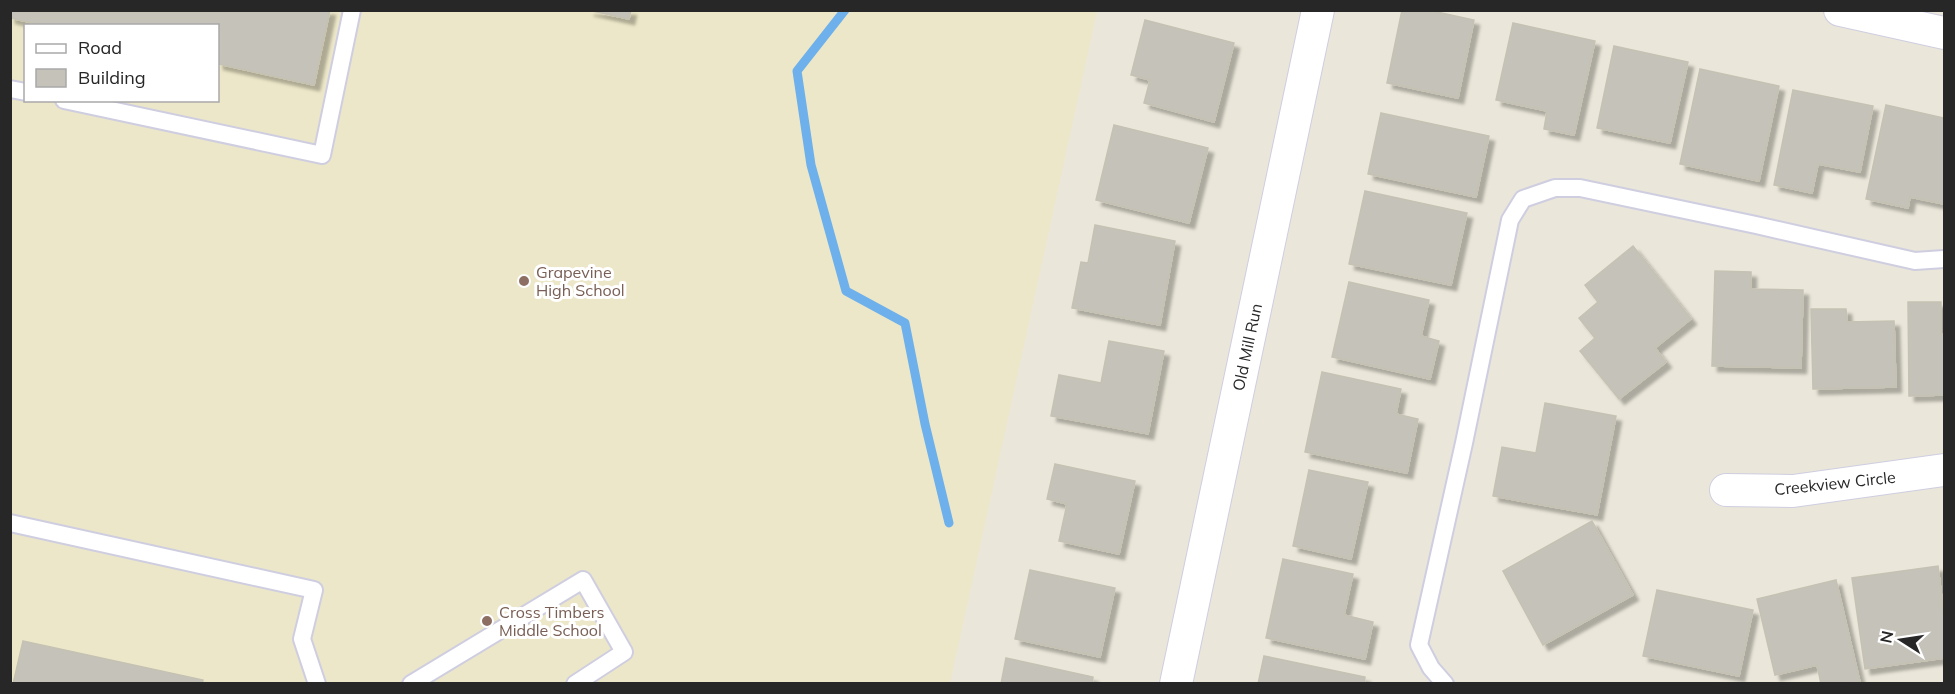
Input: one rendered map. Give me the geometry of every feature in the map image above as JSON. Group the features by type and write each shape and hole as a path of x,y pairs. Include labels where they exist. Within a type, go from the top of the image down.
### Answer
{"street":[{"name":"Old Mill Run","path":"1176,684 1318,10"},
{"path":"1840,10 1944,33"},
{"name":"Creekview Circle","path":"1726,490 1793,490 1944,470"}],"lane":[{"path":"73,102 322,155 352,10"},
{"path":"1445,684 1431,668 1419,645 1510,220 1523,200 1555,188 1580,188 1915,261 1944,259"},
{"path":"10,523 314,590 302,639 317,684"},
{"path":"411,684 583,580 624,652 575,684"}],"shaded area":[{"name":"Grapevine High School","path":"10,11 1097,11 950,683 11,683"}],"building":[{"path":"10,10 330,10 314,85 219,64 219,24 37,24 10,18"},
{"path":"588,10 631,10 629,19"},
{"path":"1402,10 1428,10 1474,20 1458,98 1387,83"},
{"path":"1145,20 1234,43 1214,122 1144,103 1150,80 1131,75"},
{"path":"1513,23 1595,41 1574,135 1544,129 1547,111 1496,100"},
{"path":"1614,46 1688,62 1670,143 1597,128"},
{"path":"1700,69 1779,86 1759,181 1680,164"},
{"path":"1793,90 1873,106 1860,172 1818,164 1812,193 1774,185"},
{"path":"1886,105 1944,118 1944,204 1910,197 1908,208 1866,199"},
{"path":"1381,113 1489,136 1476,197 1368,174"},
{"path":"1114,125 1208,148 1189,223 1096,200"},
{"path":"1365,191 1467,213 1451,285 1349,264"},
{"path":"1095,225 1175,241 1160,325 1072,308 1081,262 1088,263"},
{"path":"1633,246 1691,319 1655,348 1666,362 1619,399 1580,351 1595,338 1579,318 1598,302 1585,285"},
{"path":"1715,271 1751,272 1751,289 1803,290 1801,368 1712,366"},
{"path":"1349,282 1429,300 1421,336 1439,341 1430,379 1332,357"},
{"path":"1908,302 1941,302 1941,334 1944,334 1944,395 1909,396"},
{"path":"1811,309 1846,309 1847,322 1894,321 1896,387 1813,389"},
{"path":"1109,341 1164,351 1148,434 1051,416 1059,375 1101,383"},
{"path":"1322,372 1401,389 1396,414 1418,419 1407,473 1305,452"},
{"path":"1545,403 1616,416 1597,515 1493,496 1502,447 1536,453"},
{"path":"1055,464 1135,481 1119,554 1059,541 1067,504 1047,499"},
{"path":"1309,470 1368,482 1351,559 1293,546"},
{"path":"1592,521 1633,595 1543,645 1503,571"},
{"path":"1283,559 1353,574 1344,615 1373,622 1365,659 1266,638"},
{"path":"1938,566 1944,616 1944,658 1865,669 1852,578"},
{"path":"1030,570 1115,588 1100,657 1015,639"},
{"path":"1836,580 1860,682 1821,684 1817,665 1775,675 1757,599"},
{"path":"1657,590 1753,610 1739,676 1643,656"},
{"path":"23,641 203,680 202,684 13,684"},
{"path":"1264,656 1365,677 1364,684 1258,684"},
{"path":"1006,658 1093,677 1092,684 1001,684"}],"waterway":[{"path":"845,10 797,71 811,165 846,291 905,323 925,424 949,523"}],"place":[{"name":"Grapevine High School","path":"524,281"},
{"name":"Cross Timbers Middle School","path":"487,621"}]}
